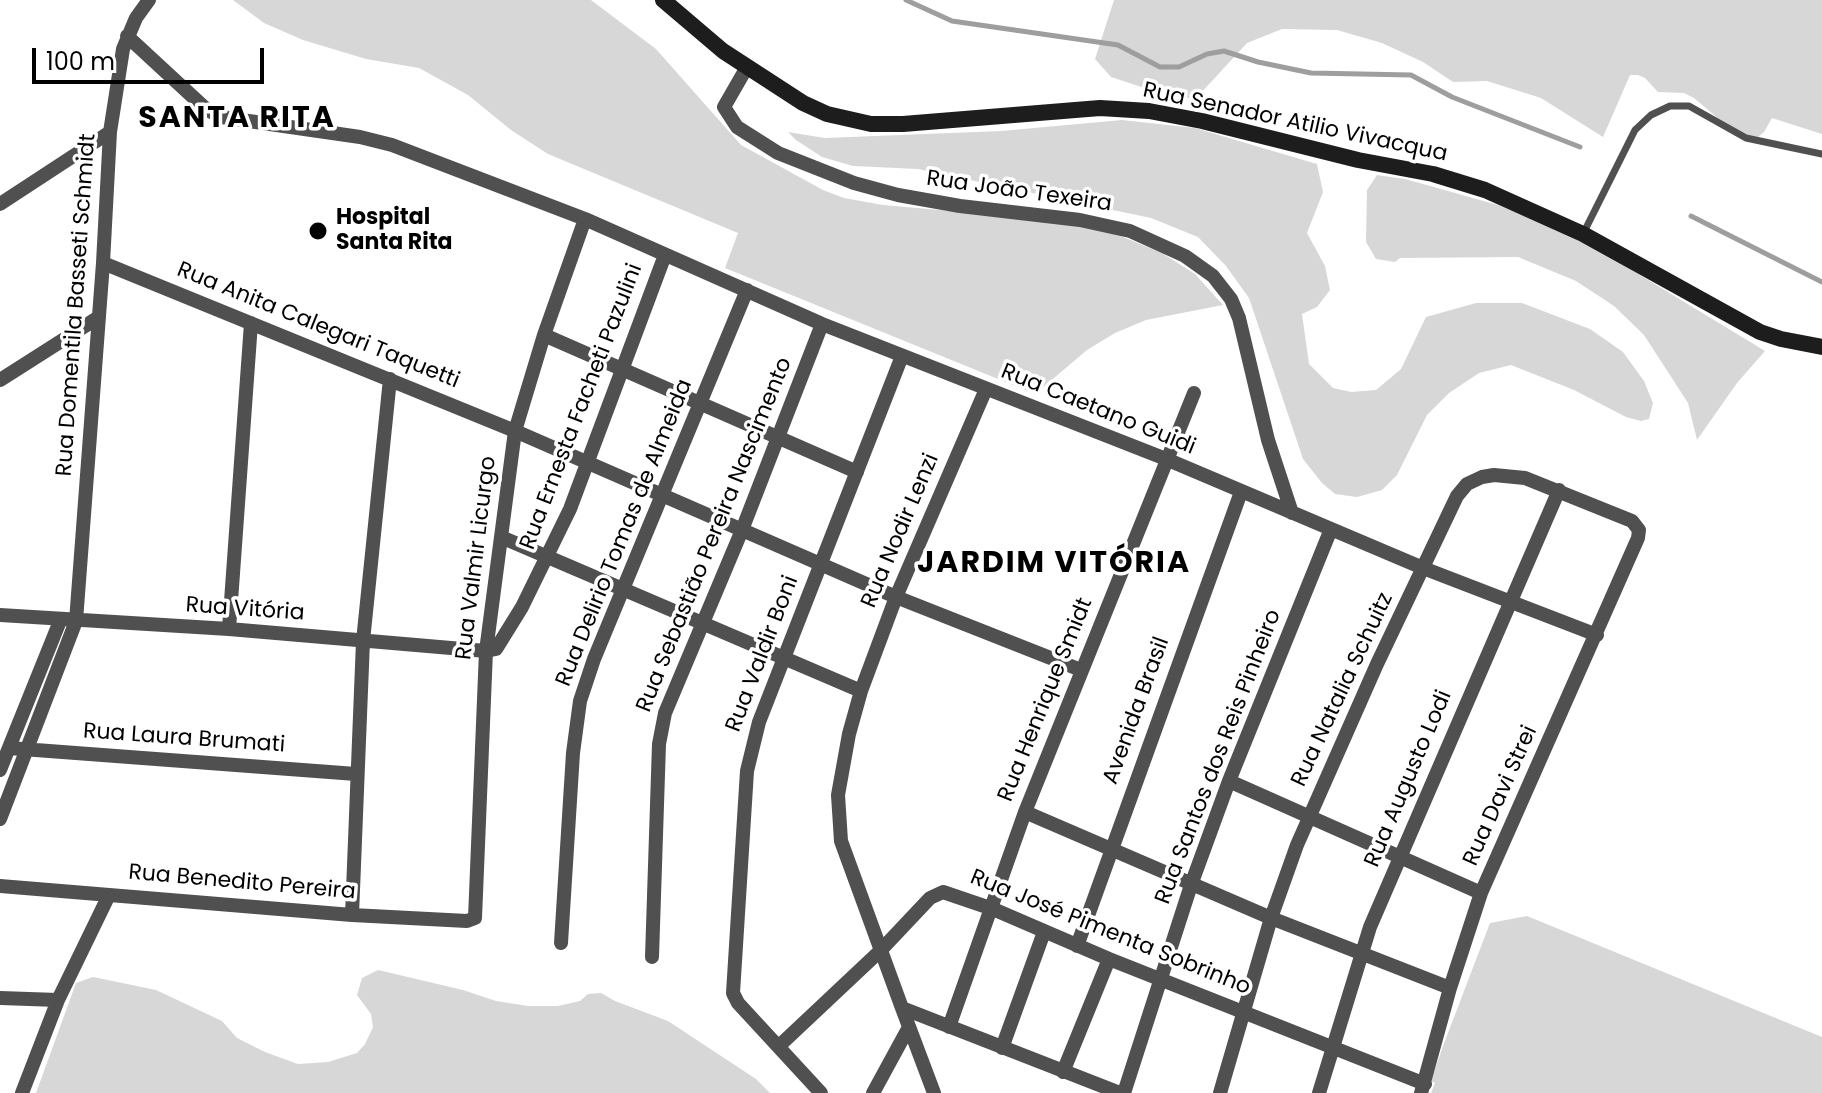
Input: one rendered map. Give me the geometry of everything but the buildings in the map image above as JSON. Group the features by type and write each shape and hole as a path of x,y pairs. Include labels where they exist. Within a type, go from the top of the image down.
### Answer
{"street":[{"name":"Rua Domentila Basseti Schmidt","path":"0,819 76,621 110,132 127,36 149,0"},
{"name":"Rua Senador Atilio Vivacqua","path":"663,0 723,51 803,103 827,114 871,124 903,124 1100,108 1149,111 1457,180 1583,234 1752,328 1781,339 1822,347"},
{"name":"Rua Caetano Guidi","path":"127,36 206,109 221,117 378,141 585,219 822,324 1166,459 1423,568 1597,635"},
{"name":"Rua João Texeira","path":"747,67 724,107 746,135 778,153 854,183 927,201 1080,220 1130,231 1185,256 1213,276 1231,299 1239,318 1268,440 1292,513"},
{"path":"0,204 110,132"},
{"name":"Rua Valmir Licurgo","path":"475,913 486,651 515,431 544,335 585,219"},
{"name":"Rua Ernesta Facheti Pazulini","path":"486,651 496,649 503,640 548,556 588,464 665,255"},
{"name":"Rua Anita Calegari Taquetti","path":"103,263 515,431 896,597 1081,670"},
{"name":"Rua Delirio Tomas de Almeida","path":"561,943 575,726 586,679 747,290"},
{"path":"0,380 99,317"},
{"path":"229,629 251,323"},
{"name":"Rua Sebastião Pereira Nascimento","path":"652,957 661,733 671,696 742,530 822,324"},
{"path":"544,335 857,472"},
{"name":"Rua Valdir Boni","path":"821,1093 738,1003 733,993 749,754 783,658 902,356"},
{"path":"352,915 363,641 390,379"},
{"name":"Rua Nodir Lenzi","path":"934,1093 844,853 838,826 838,795 849,734 861,691 896,597 986,389"},
{"name":"Rua Henrique Smidt","path":"949,1027 1025,812 1194,393"},
{"name":"Rua Natalia Schuitz","path":"1220,1093 1271,918 1309,817 1457,496 1467,484 1482,477 1511,476 1533,480 1636,524"},
{"name":"Rua Augusto Lodi","path":"1319,1093 1360,954 1559,490"},
{"name":"Avenida Brasil","path":"1077,946 1241,492"},
{"name":"Rua Davi Strei","path":"1423,1088 1450,988 1481,893 1635,547 1639,530 1636,524"},
{"name":"Rua Santos dos Reis Pinheiro","path":"1122,1093 1229,781 1331,529"},
{"path":"501,537 861,691"},
{"name":"Rua Vitória","path":"0,615 229,629 486,651"},
{"path":"0,770 60,621"},
{"name":"Rua Laura Brumati","path":"9,748 356,774"},
{"path":"1229,781 1481,893"},
{"path":"1025,812 1191,885 1450,988"},
{"name":"Rua Benedito Pereira","path":"0,886 352,915 467,921 473,920 475,913"},
{"name":"Rua José Pimenta Sobrinho","path":"779,1046 880,951 936,893 953,894 1333,1047 1423,1088"},
{"path":"22,1093 58,1000 109,895"},
{"path":"1002,1048 1044,932"},
{"path":"1063,1072 1109,959"},
{"path":"0,998 58,1000"},
{"path":"902,1008 1122,1093"},
{"path":"873,1093 909,1027"},
{"path":"1081,1093 1097,1084"}],"lane":[{"path":"1583,234 1635,130 1651,115 1670,106 1689,106 1746,138 1822,154"}],"shaded area":[{"path":"233,0 591,0 656,49 741,145 823,190 844,198 883,205 1031,218 1106,230 1162,253 1195,274 1223,305 1146,320 1115,333 1087,350 1035,394 725,268 738,233 548,154 511,130 468,95 419,68 366,59 303,40 264,23"},
{"path":"1114,0 1822,0 1822,134 1772,118 1758,137 1744,135 1694,98 1684,93 1658,92 1645,78 1630,75 1603,137 1541,98 1487,81 1453,82 1423,62 1382,43 1337,30 1282,29 1247,43 1200,94 1189,98 1169,96 1111,77 1095,59"},
{"path":"1122,120 1195,128 1317,164 1323,192 1307,233 1325,266 1330,290 1317,307 1302,314 1309,364 1333,388 1351,392 1376,390 1401,369 1426,317 1476,303 1522,303 1590,329 1623,352 1644,381 1653,403 1649,419 1641,421 1626,417 1574,390 1511,365 1479,373 1449,393 1427,415 1397,475 1382,490 1357,497 1335,494 1303,459 1249,298 1226,266 1198,237 1151,218 918,169 853,166 822,157 788,132 825,138 1001,131"},
{"path":"1377,175 1405,179 1498,205 1558,230 1612,258 1765,351 1737,383 1697,440 1688,403 1644,335 1614,306 1576,281 1518,257 1400,258 1395,262 1376,259 1366,242 1367,190"},
{"path":"1527,916 1822,1037 1822,1093 1431,1093 1435,1083 1431,1081 1443,1046 1490,923"},
{"path":"378,970 496,1001 528,1006 558,1006 580,1001 588,994 601,993 668,1021 756,1079 770,1093 36,1093 76,983 93,977 156,990 222,1021 237,1038 298,1064 328,1062 357,1053 365,1044 373,1027 371,1014 357,995 362,978"}],"waterway":[{"path":"906,0 952,21 1118,45 1160,67 1179,67 1207,54 1224,51 1311,73 1411,75 1452,97 1580,147"},
{"path":"1691,216 1822,282"}],"place":[{"name":"Hospital Santa Rita","path":"318,231"}],"district":[{"name":"SANTA RITA","path":"237,119"},
{"name":"JARDIM VITÓRIA","path":"1054,564"}]}
